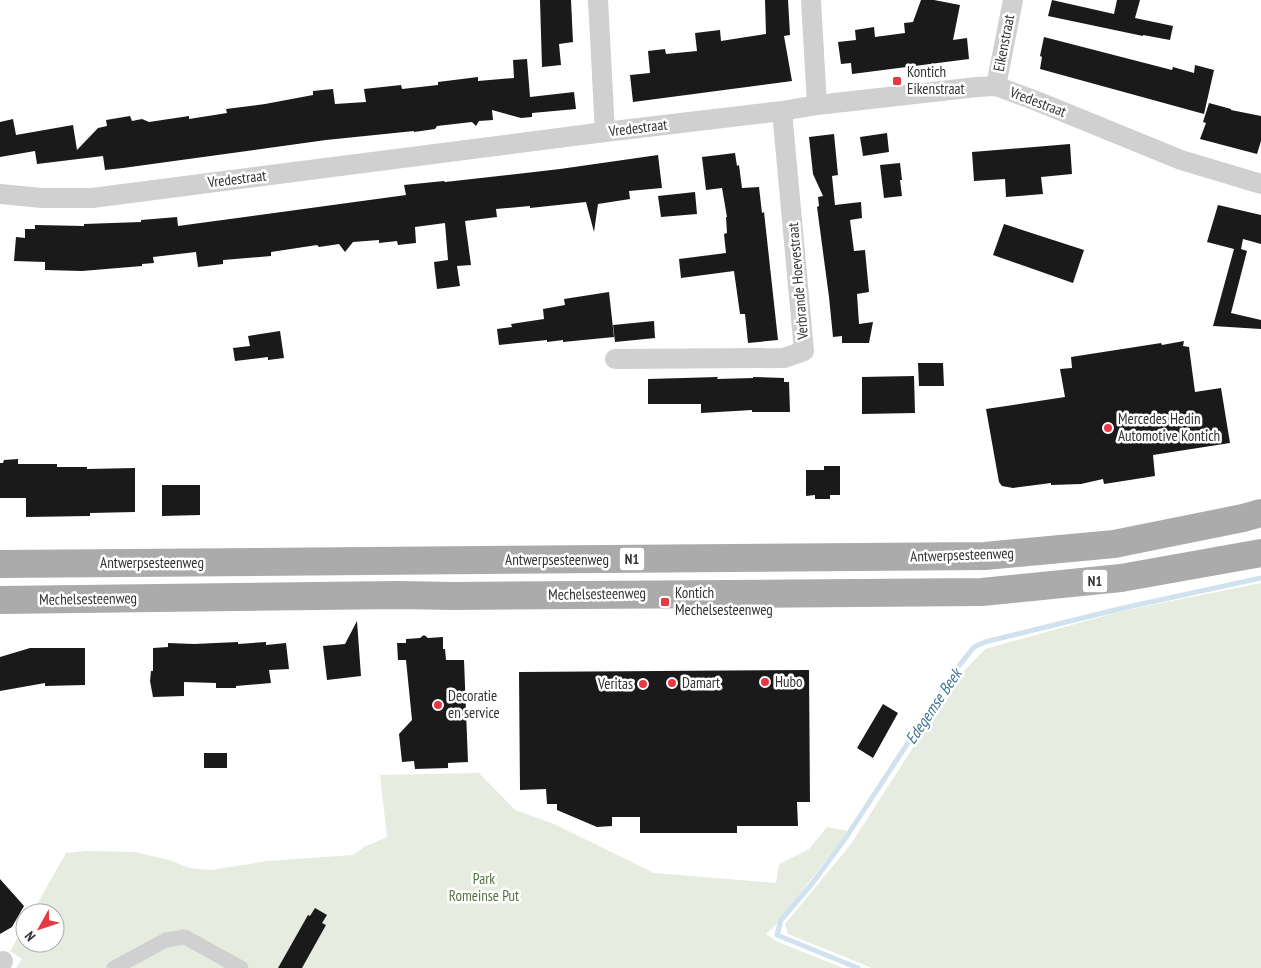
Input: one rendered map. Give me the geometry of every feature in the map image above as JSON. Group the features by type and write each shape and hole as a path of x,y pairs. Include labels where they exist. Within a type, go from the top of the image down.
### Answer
{"main road":[{"name":"Antwerpsesteenweg","path":"0,564 171,563 197,585 985,556 1114,544 1261,513"},
{"name":"Mechelsesteenweg","path":"0,600 197,585 454,596 982,592 1121,578 1261,553"}],"street":[{"path":"598,0 605,132"},
{"path":"812,0 817,106"},
{"name":"Eikenstraat","path":"996,86 1013,0"},
{"name":"Vredestraat","path":"0,194 42,198 92,198 605,132 996,86 1181,160 1261,184"},
{"name":"Verbrande Hoevestraat","path":"615,359 784,358 804,351 782,111"},
{"path":"114,968 166,940 184,937 241,968"}],"green space":[{"path":"1261,583 1261,968 872,968 788,934 785,924 851,844 959,676 985,649 1122,611"},
{"name":"Park Romeinse Put","path":"479,773 515,810 554,824 654,873 776,883 779,864 809,849 827,827 848,831 777,924 766,934 776,941 843,968 16,968 22,959 10,951 15,942 15,953 65,953 65,903 38,903 66,853 86,851 135,852 169,860 189,868 211,870 268,861 353,855 364,847 387,837 380,775"}],"building":[{"path":"540,0 571,0 573,42 559,44 561,65 542,67"},
{"path":"765,0 788,0 790,35 784,36 792,81 633,102 630,75 650,73 648,51 665,49 666,54 697,51 695,33 720,30 721,41 766,34"},
{"path":"921,0 934,0 960,5 953,40 967,38 969,59 852,74 851,63 841,64 838,42 856,40 855,30 874,27 875,37 905,33 904,23 913,22"},
{"path":"1052,0 1114,14 1117,0 1140,0 1135,18 1173,26 1170,40 1048,16"},
{"path":"1044,37 1172,70 1173,67 1194,73 1195,65 1214,70 1204,114 1040,69 1042,57 1040,56"},
{"path":"527,59 530,97 574,92 576,109 532,113 532,117 521,118 492,110 493,120 479,121 476,126 472,122 437,126 435,129 414,132 326,140 105,170 103,156 37,164 35,151 0,157 0,122 13,119 16,135 73,125 77,150 98,128 107,126 106,120 130,116 132,121 142,119 149,122 189,116 189,119 227,113 226,109 265,104 313,95 313,91 333,89 335,104 366,102 364,89 401,85 402,89 438,85 438,82 478,77 478,81 514,78 513,60"},
{"path":"1209,103 1261,116 1261,141 1257,154 1200,139 1206,123 1203,122"},
{"path":"887,133 889,152 863,156 860,137"},
{"path":"834,134 838,175 832,176 835,205 861,202 862,218 850,220 854,251 865,250 869,292 857,294 859,324 873,322 869,343 842,343 842,336 833,337 817,207 819,206 818,197 823,196 813,174 809,137"},
{"path":"1070,144 1072,174 1041,177 1043,194 1006,197 1005,179 974,181 972,152"},
{"path":"735,153 737,166 739,165 742,188 759,187 762,213 764,212 778,340 748,343 745,314 740,314 734,271 681,278 679,259 726,253 724,234 727,233 727,217 722,188 706,190 702,157"},
{"path":"658,155 662,188 629,191 630,199 598,204 594,232 586,202 530,208 530,206 496,209 497,217 465,221 471,265 457,266 460,286 437,289 434,262 448,260 445,223 415,227 416,243 398,245 397,241 379,243 379,240 353,242 345,252 339,244 319,247 317,245 271,252 271,256 223,260 223,264 198,267 196,252 153,257 154,263 142,264 142,266 82,271 45,270 45,262 14,261 16,237 25,238 25,229 35,229 35,225 84,226 84,224 141,222 141,220 177,217 178,226 406,195 404,185 560,169"},
{"path":"900,163 902,196 884,198 880,165"},
{"path":"695,192 697,214 661,217 658,196"},
{"path":"1218,205 1261,215 1261,244 1243,239 1241,249 1247,251 1231,313 1261,320 1261,329 1213,326 1234,249 1207,242"},
{"path":"1004,224 1084,250 1073,283 993,255"},
{"path":"609,292 614,337 563,342 563,340 547,342 547,340 499,345 497,329 512,327 511,324 544,319 543,309 565,305 564,299"},
{"path":"654,321 655,338 615,342 613,325"},
{"path":"280,331 284,358 268,360 268,357 235,361 233,348 250,346 248,336"},
{"name":"Mercedes Hedin Automotive Kontich","path":"1184,341 1183,346 1189,347 1195,392 1221,388 1230,443 1153,455 1155,476 1104,484 1103,479 1081,484 1051,485 1051,483 1013,488 1002,486 999,482 986,409 1065,397 1060,369 1072,368 1071,357"},
{"path":"918,363 943,363 944,386 919,386"},
{"path":"914,376 915,413 862,414 862,377"},
{"path":"718,377 717,379 784,378 784,382 789,382 790,412 752,412 752,410 701,413 701,404 648,404 648,379"},
{"path":"18,459 18,464 57,464 57,467 87,467 87,469 135,468 135,512 90,513 90,516 26,517 26,498 0,498 0,463 3,463 4,460"},
{"path":"824,466 840,466 840,495 830,495 830,499 815,499 815,495 806,496 806,470 824,470"},
{"path":"162,485 200,485 200,515 162,516"},
{"path":"357,621 361,676 327,680 323,646 345,644"},
{"name":"Decoratie en service","path":"424,635 428,638 443,637 443,649 445,649 446,660 464,660 468,762 448,763 448,768 415,769 414,761 402,762 399,734 412,720 406,660 398,660 397,643 406,643 406,639 420,638"},
{"path":"238,642 238,644 266,642 266,645 286,643 289,669 269,670 271,683 236,686 236,688 216,688 216,683 184,682 184,696 153,697 150,681 151,671 153,671 153,648 168,647 168,643"},
{"path":"30,648 85,648 85,685 45,686 45,683 0,691 0,657"},
{"path":"809,670 810,802 797,802 798,826 737,826 737,833 640,833 640,817 612,817 612,826 597,827 557,810 557,804 547,804 546,789 520,790 519,672"},
{"path":"883,704 898,713 873,758 857,748"},
{"path":"204,753 227,753 227,768 204,768"},
{"path":"0,879 21,903 15,903 15,922 12,927 0,934"},
{"path":"315,908 327,915 322,923 326,925 302,968 278,968 308,915 310,916"}],"waterway":[{"name":"Edegemse Beek","path":"858,968 777,935 781,920 811,885 845,839 955,671 974,647 985,642 1123,608 1261,578"}],"place":[{"name":"Kontich Eikenstraat","path":"897,81"},
{"name":"Mercedes Hedin Automotive Kontich","path":"1108,428"},
{"name":"Kontich Mechelsesteenweg","path":"665,602"},
{"name":"Hubo","path":"765,682"},
{"name":"Damart","path":"672,683"},
{"name":"Veritas","path":"643,684"},
{"name":"Decoratie en service","path":"438,705"}]}
